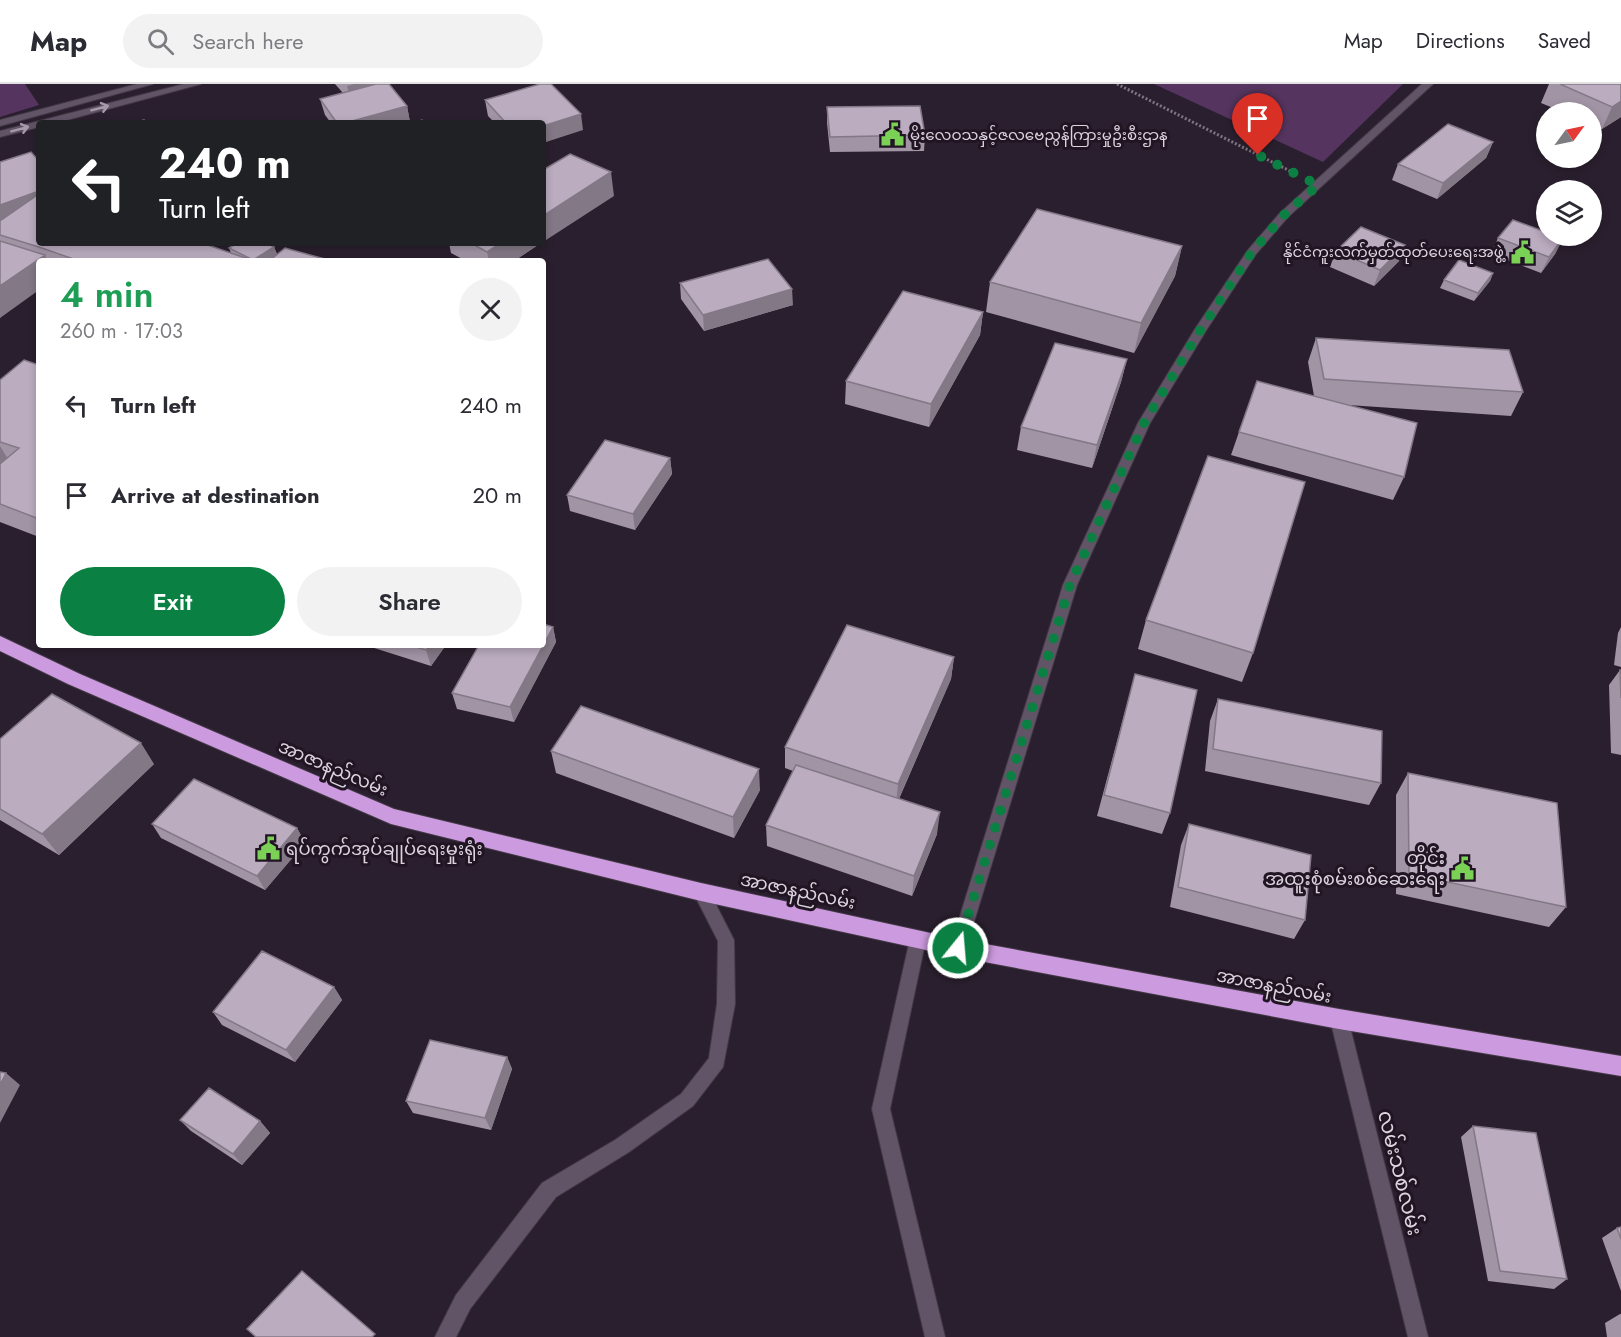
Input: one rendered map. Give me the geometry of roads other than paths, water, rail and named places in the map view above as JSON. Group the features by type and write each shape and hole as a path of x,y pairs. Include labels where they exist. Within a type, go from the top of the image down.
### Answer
{"highway":[{"name":"အာဇာနည်လမ်း","path":"0,643 74,679 392,816 701,892 958,948 1339,1019 1621,1066"}],"street":[{"path":"0,123 147,84"},
{"path":"56,120 196,84"},
{"path":"958,948 1070,585 1144,423 1201,329 1252,252 1284,215 1428,84"},
{"path":"0,134 36,125"},
{"path":"445,1337 463,1302 549,1190 622,1146 687,1100 717,1061 726,1004 726,940 701,892"},
{"path":"918,939 881,1109 935,1337"},
{"name":"လမ်းသစ်လမ်း","path":"1339,1019 1418,1337"}],"place":[{"name":"မိုးလေဝသနှင့်ဇလဗေညွန်ကြားမှုဦးစီးဌာန","path":"892,135"},
{"name":"နိုင်ငံကူးလက်မှတ်ထုတ်ပေးရေးအဖွဲ့","path":"1522,252"},
{"name":"ရပ်ကွက်အုပ်ချုပ်ရေးမှုးရုံး","path":"268,849"},
{"name":"တိုင်း အထူးစုံစမ်းစစ်ဆေးရေး","path":"1463,868"}]}
